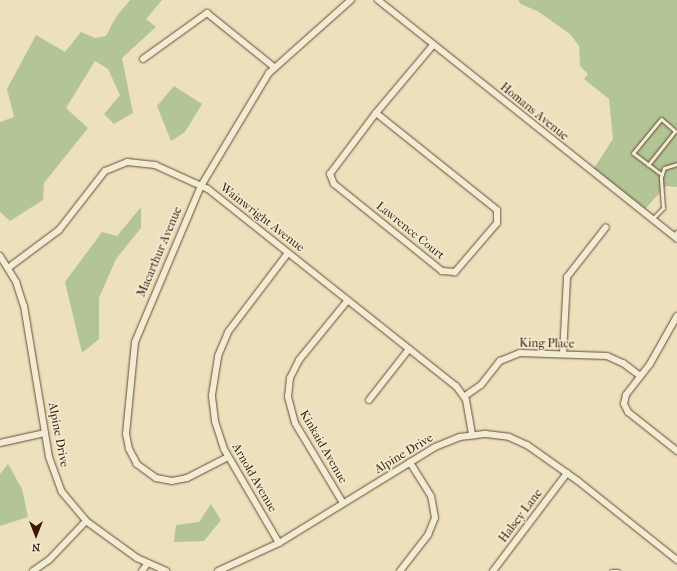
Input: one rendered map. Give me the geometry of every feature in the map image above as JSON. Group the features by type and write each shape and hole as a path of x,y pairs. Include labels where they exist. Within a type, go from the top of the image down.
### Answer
{"street":[{"name":"Macarthur Avenue","path":"228,457 187,478 164,480 149,475 137,464 127,442 135,342 201,186 274,66 351,0"},
{"name":"Homans Avenue","path":"378,0 652,219 676,236"},
{"path":"143,59 207,13 274,66"},
{"name":"Lawrence Court","path":"376,113 497,210 497,224 455,272 442,271 332,182 331,170 376,113 433,45"},
{"name":"Wainwright Avenue","path":"8,268 58,230 98,178 112,167 127,162 146,162 208,189 456,386 465,396"},
{"path":"563,354 567,277 606,227"},
{"name":"Arnold Avenue","path":"279,543 228,457 219,435 213,406 212,382 218,356 235,321 288,253"},
{"name":"Alpine Drive","path":"0,256 8,268 24,306 45,434 57,482 70,504 86,522 147,564 166,571"},
{"name":"Kinkaid Avenue","path":"343,503 295,423 288,397 290,378 298,360 348,300"},
{"path":"677,316 640,376 626,395 625,408 677,451"},
{"path":"369,400 409,349"},
{"name":"King Place","path":"465,396 481,385 506,357 520,353 607,356 623,363 640,376"},
{"path":"465,396 472,435"},
{"path":"0,443 45,434"},
{"name":"Alpine Drive","path":"222,571 279,543 410,462 447,441 472,435 497,435 519,440 567,473 677,560"},
{"path":"400,571 428,535 435,518 431,496 410,462"},
{"name":"Halsey Lane","path":"493,571 567,473"},
{"path":"33,571 49,560 86,522"},
{"path":"142,571 147,564"}],"lane":[{"path":"648,165 675,131 661,119 633,153 648,165 662,175"},
{"path":"652,219 663,208 662,175 664,168 677,164"},
{"path":"611,571 618,571"}],"green space":[{"path":"130,0 162,0 146,19 156,27 122,58 133,113 114,124 104,114 120,95 108,69 95,61 66,108 88,128 44,183 43,200 10,221 0,212 0,122 14,117 7,89 36,35 65,52 81,32 95,38 106,36 116,17"},
{"path":"518,0 677,0 677,187 666,186 643,211 592,171 613,139 609,99 584,79 588,74 580,66 579,46 570,34 539,12 521,4"},
{"path":"174,86 202,104 185,132 171,141 157,106"},
{"path":"141,207 141,228 116,259 99,298 99,339 82,353 65,282 102,232 117,236"},
{"path":"8,464 22,489 28,517 0,526 0,474"},
{"path":"211,504 221,520 204,541 174,542 176,525 199,522"}]}
